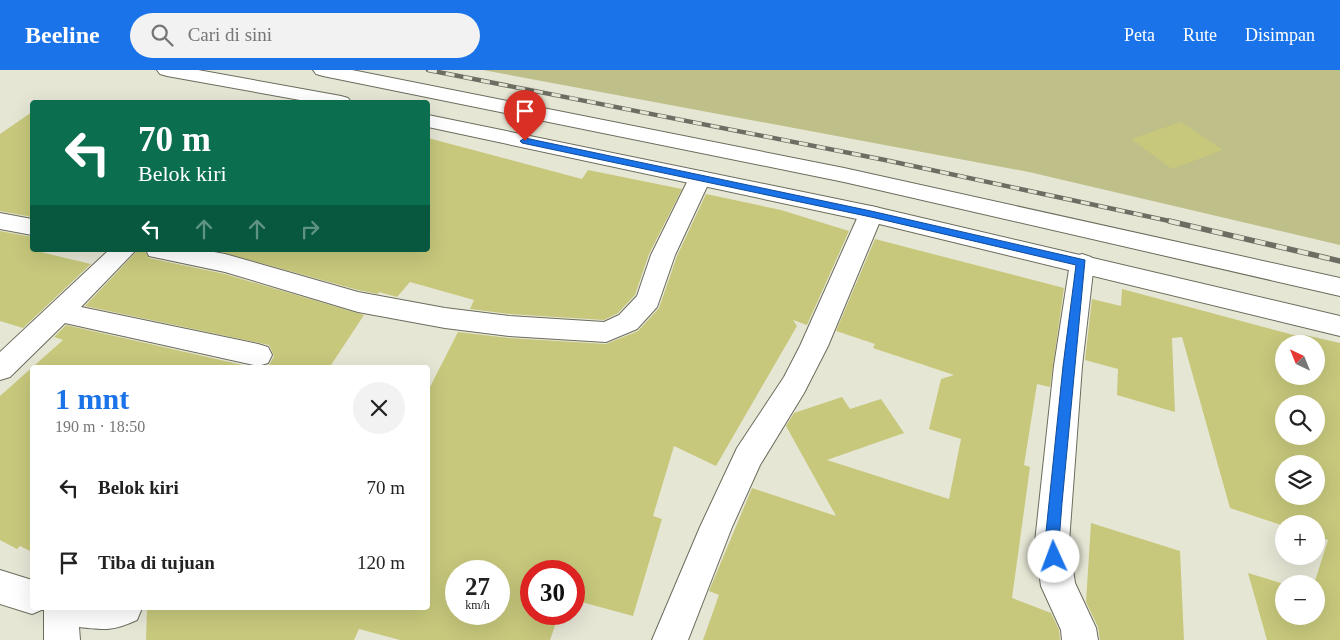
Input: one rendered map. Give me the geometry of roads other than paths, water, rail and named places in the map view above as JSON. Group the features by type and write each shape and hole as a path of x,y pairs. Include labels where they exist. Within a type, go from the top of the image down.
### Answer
{"main road":[{"path":"167,70 328,100"},
{"path":"324,70 844,175 1340,288"},
{"path":"334,100 355,75"},
{"path":"430,121 871,214 1340,326"},
{"path":"168,252 225,263 358,302 445,318 509,326 606,332 628,322 648,300 663,255 700,178"},
{"path":"670,640 716,527 748,457 798,377 871,214"},
{"path":"0,221 30,227"},
{"path":"0,369 122,252"},
{"path":"1080,640 1078,628 1058,586 1052,542 1068,366 1082,263"},
{"path":"60,312 258,355"},
{"path":"0,586 30,596"},
{"path":"61,610 62,640"},
{"path":"84,610 109,613 119,610"}],"railway":[{"path":"428,70 885,160 1174,222"},
{"path":"1169,221 1340,261"}]}
